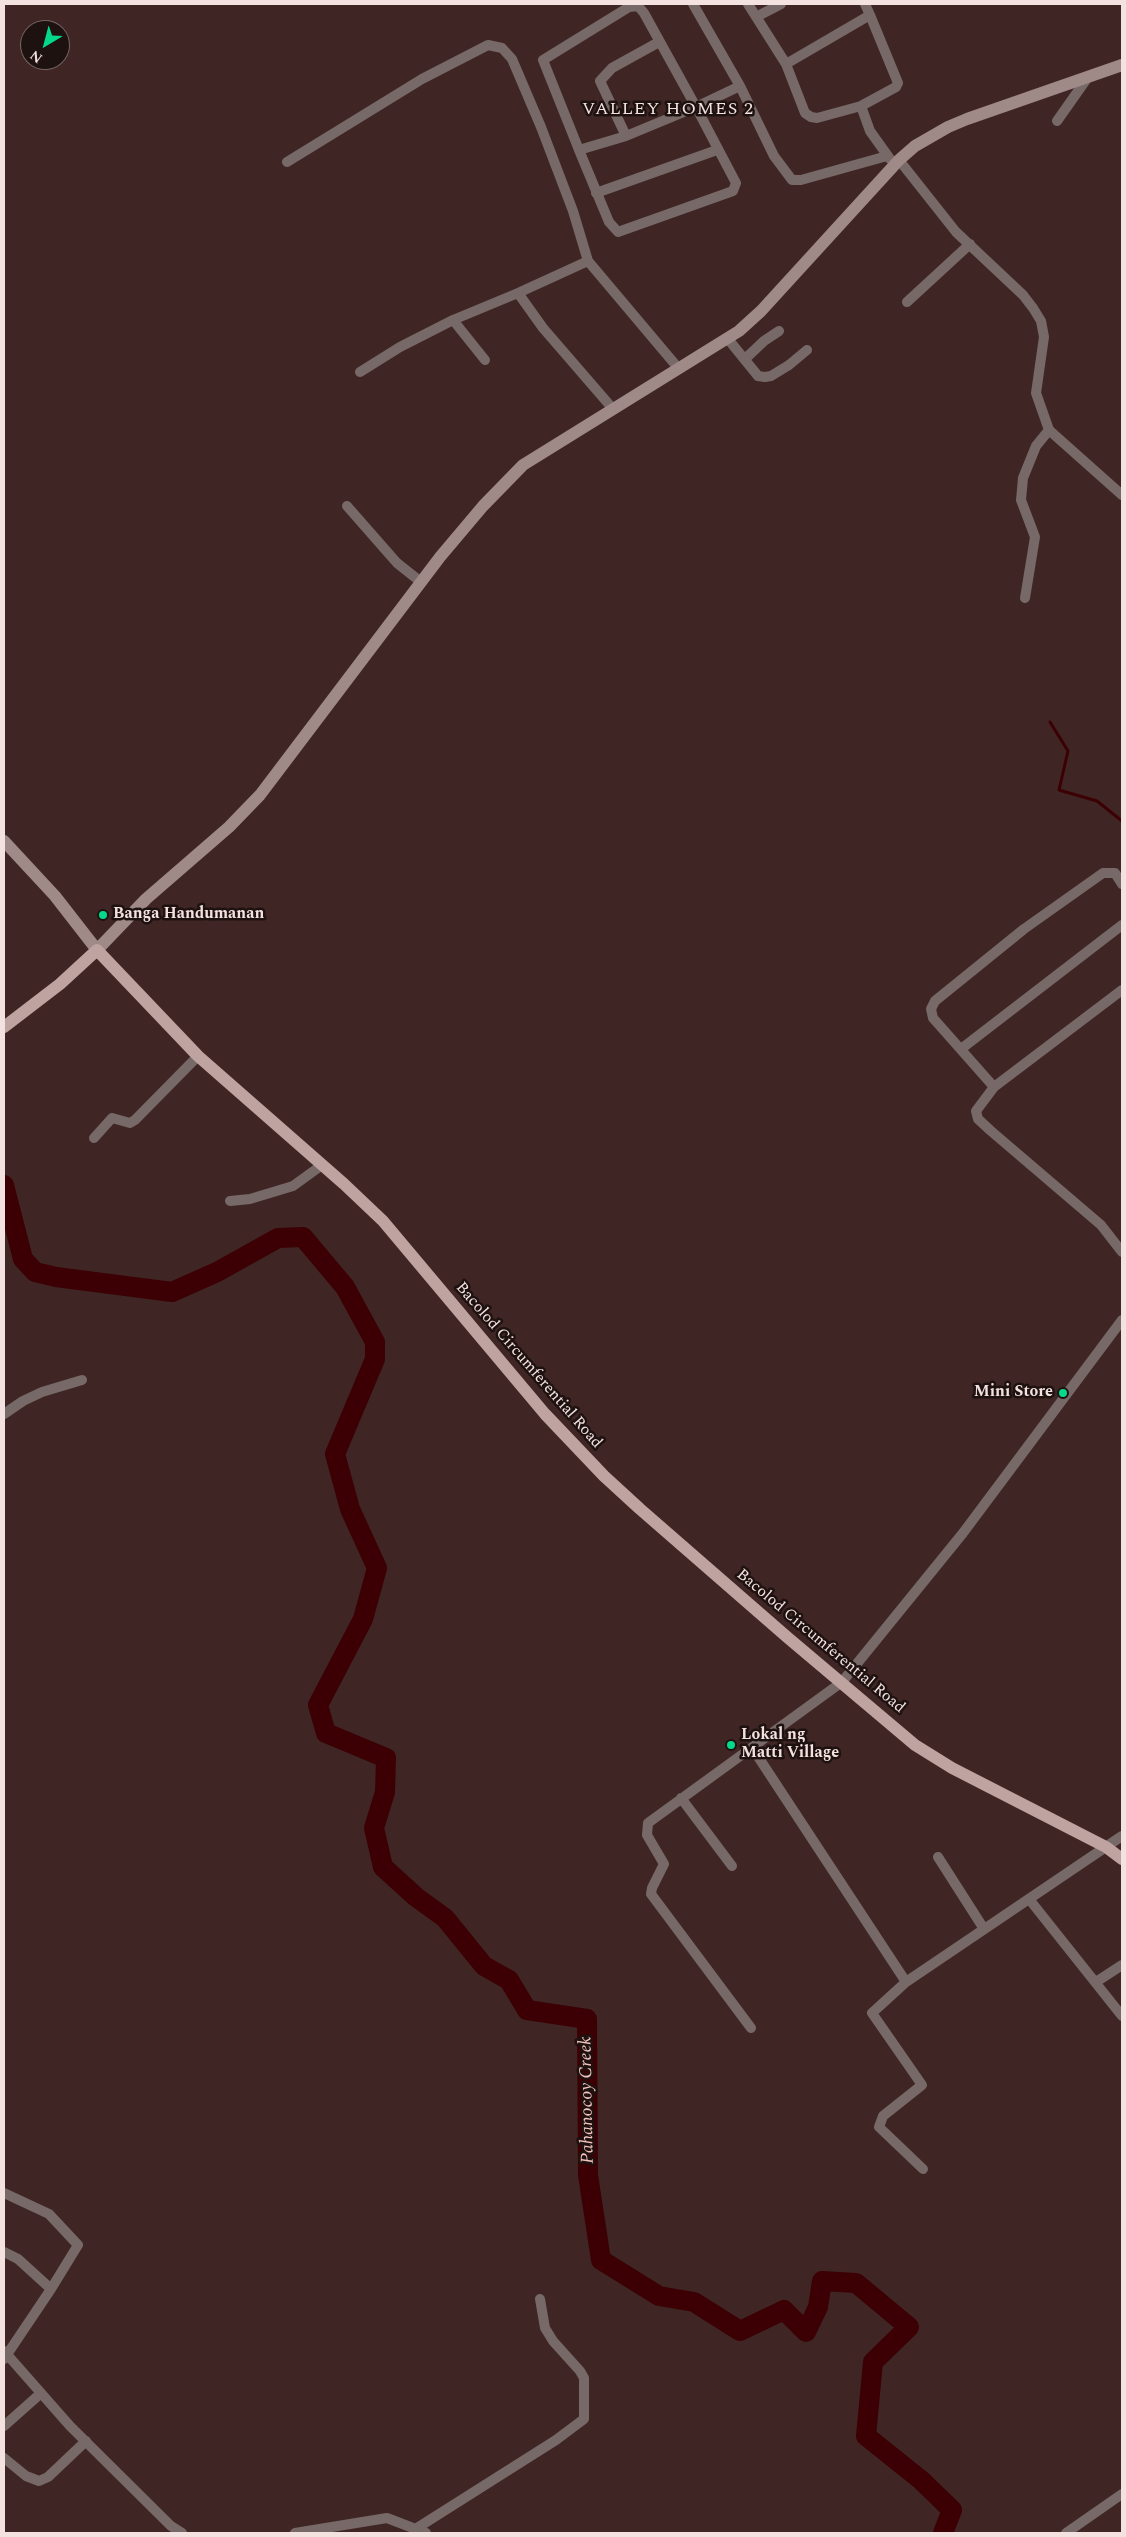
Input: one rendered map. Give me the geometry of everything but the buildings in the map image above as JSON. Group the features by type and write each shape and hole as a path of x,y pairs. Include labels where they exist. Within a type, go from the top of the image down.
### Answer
{"main road":[{"path":"4,1027 60,984 97,950 146,899 229,827 260,795 421,582 460,533 514,474 533,458 728,339 761,311 894,160 948,127 1122,66"},
{"path":"4,841 55,896 97,950"},
{"name":"Bacolod Circumferential Road","path":"97,950 198,1056 322,1165 382,1222 544,1414 604,1476 787,1637 915,1745 952,1768 1106,1847 1122,1859"}],"street":[{"path":"693,4 740,86 774,156 792,180 801,180 894,160"},
{"path":"748,4 786,64 805,113 817,118 861,106 893,91 898,83 866,4"},
{"path":"756,17 781,4"},
{"path":"638,6 659,42 736,183 733,191 618,232 609,222 596,193 543,60 629,7 638,6"},
{"path":"786,64 870,15"},
{"path":"626,136 600,81 612,68 659,42"},
{"path":"287,162 422,79 488,45 496,45 507,52 512,59 541,127 573,211 588,261 679,369"},
{"path":"1057,121 1088,77"},
{"path":"579,150 626,136 696,107 740,86"},
{"path":"861,106 870,131 956,232 1023,294 1041,321 1044,337 1036,393 1049,430 1122,495"},
{"path":"596,193 717,150"},
{"path":"907,302 970,244"},
{"path":"360,372 400,347 453,320 518,294 588,261"},
{"path":"518,294 543,328 613,409"},
{"path":"453,320 485,360"},
{"path":"745,359 764,341 780,331"},
{"path":"728,339 758,376 765,377 771,376 789,365 807,350"},
{"path":"1025,598 1035,537 1021,500 1023,478 1036,446 1049,430"},
{"path":"347,506 397,563 421,582"},
{"path":"994,1087 933,1018 931,1009 934,1001 1024,929 1103,873 1115,873 1122,884"},
{"path":"962,1049 1122,925"},
{"path":"1122,990 994,1087 976,1111 978,1119 1045,1179 1101,1225 1122,1252"},
{"path":"94,1138 112,1118 130,1123 135,1120 198,1056"},
{"path":"230,1201 250,1199 293,1186 322,1165"},
{"path":"751,2028 651,1894 664,1864 647,1835 648,1823 842,1682 963,1533 1122,1320"},
{"path":"4,1414 23,1401 42,1392 82,1380"},
{"path":"753,1748 906,1982"},
{"path":"681,1798 732,1866"},
{"path":"923,2169 879,2127 883,2116 922,2085 872,2013 906,1982 1122,1836"},
{"path":"938,1857 984,1929"},
{"path":"1030,1898 1122,2016"},
{"path":"1096,1982 1122,1966"},
{"path":"4,2193 49,2214 78,2245 51,2289 5,2355 86,2441 171,2526 182,2533"},
{"path":"4,2252 18,2259 51,2289"},
{"path":"295,2533 388,2518 421,2530 556,2440 584,2418 586,2409 584,2378 580,2370 553,2341 545,2328 540,2299"},
{"path":"4,2426 40,2394"},
{"path":"4,2458 26,2476 39,2481 48,2477 86,2441"},
{"path":"1066,2533 1122,2494"}],"waterway":[{"path":"1050,722 1068,751 1059,790 1097,801 1122,821"},
{"name":"Pahanocoy Creek","path":"4,1185 23,1259 35,1272 56,1277 172,1292 217,1272 278,1238 303,1237 345,1287 375,1342 375,1359 335,1454 350,1509 377,1568 363,1619 318,1705 326,1733 386,1758 385,1792 374,1828 383,1867 416,1897 445,1918 484,1966 509,1980 527,2010 587,2019 588,2175 601,2260 659,2296 694,2302 740,2331 784,2310 806,2332 818,2307 822,2281 856,2283 909,2327 873,2362 866,2436 921,2480 952,2510 943,2533"}],"place":[{"name":"Banga Handumanan","path":"103,915"},
{"name":"Mini Store","path":"1063,1393"},
{"name":"Lokal ng Matti Village","path":"731,1745"}],"district":[{"name":"VALLEY HOMES 2","path":"668,110"}]}
